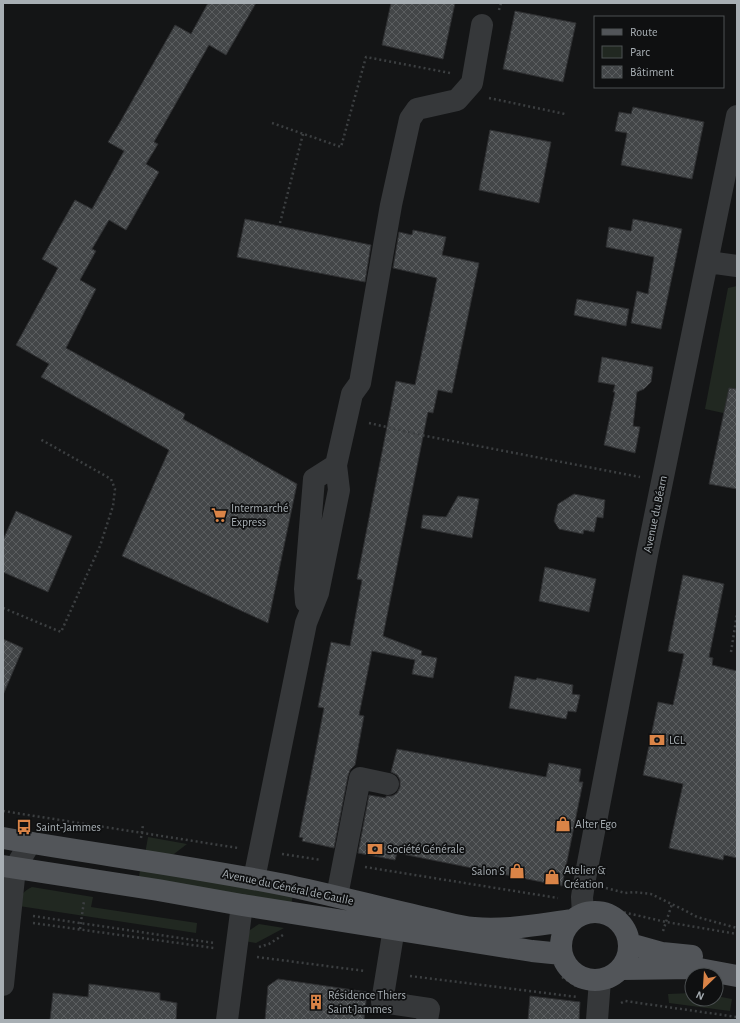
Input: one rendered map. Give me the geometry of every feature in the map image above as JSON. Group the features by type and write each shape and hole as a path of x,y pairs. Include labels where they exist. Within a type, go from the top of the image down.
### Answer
{"main road":[{"name":"Avenue du Général de Gaulle","path":"3,838 254,879 337,896 415,916 473,928 518,927 585,904 594,912 605,913 616,919 624,927 630,944"},
{"name":"Avenue du Général de Gaulle","path":"9,867 394,928 532,952 562,954"},
{"path":"585,904 566,928 561,939 561,950 564,961 571,970 580,977 591,981 613,976 622,969 627,960 630,944 662,953 698,956 737,962"},
{"path":"622,969 694,968 737,976"}],"street":[{"path":"254,879 306,623 318,593 339,490 338,459 352,394 360,383 392,205 410,119 417,109 458,100 472,83 482,25"},
{"name":"Avenue du Béarn","path":"585,904 647,555 737,116"},
{"path":"708,262 737,266"},
{"path":"337,896 360,778 388,784"},
{"path":"3,985 8,944 20,917 9,867 30,843"},
{"path":"226,1020 242,905"},
{"path":"394,928 382,1002 429,1009 427,1020"},
{"path":"597,1020 600,980"}],"path":[{"path":"499,11 501,3"},
{"path":"272,123 342,146 366,57 453,73"},
{"path":"488,97 565,114"},
{"path":"280,222 303,134"},
{"path":"366,422 426,436 662,481"},
{"path":"3,608 61,632 100,546 113,506 115,490 111,479 40,439"},
{"path":"731,652 737,614"},
{"path":"3,811 343,863 564,899 666,922 737,934"},
{"path":"585,904 625,893 634,892 651,894 686,910 696,917 737,928"},
{"path":"80,929 85,898"},
{"path":"661,935 672,904"},
{"path":"20,917 80,923 236,951"},
{"path":"20,917 80,929 386,973 577,997 582,1001"},
{"path":"619,1005 625,1001 737,1017"}],"green space":[{"path":"737,286 737,416 705,409 728,288"},
{"path":"148,837 187,844 174,854 162,856 145,854"},
{"path":"141,865 293,893 291,907 138,882"},
{"path":"32,887 93,897 91,907 197,923 196,933 19,906 22,894"},
{"path":"259,924 284,928 256,943 244,941 250,930"},
{"path":"684,993 684,1005 669,1003 668,994"},
{"path":"724,998 732,999 730,1011 700,1007 724,1007"}],"building":[{"path":"208,3 256,3 226,55 209,45 154,142 158,144 146,164 159,172 126,230 109,220 92,249 96,251 80,280 96,289 66,348 185,414 183,419 297,484 268,623 122,556 169,450 41,377 49,364 16,345 58,268 42,259 58,230 75,200 92,209 124,151 108,142 175,25 191,34"},
{"path":"391,3 455,3 443,59 382,45"},
{"path":"515,11 576,23 563,82 503,69"},
{"path":"633,107 704,122 692,179 621,165 627,133 615,131 619,112 631,114"},
{"path":"490,130 551,142 539,203 479,190"},
{"path":"245,219 371,245 365,282 237,257"},
{"path":"633,219 682,229 661,329 631,323 637,291 648,294 654,257 606,247 609,227 631,231"},
{"path":"413,230 446,237 442,255 479,263 452,393 438,390 433,413 428,412 383,636 422,651 421,655 437,658 433,678 412,674 415,660 372,651 359,715 364,716 355,765 350,770 348,776 334,848 302,841 303,838 299,837 324,708 318,707 331,642 350,646 362,580 357,579 396,381 415,385 437,278 393,268 399,232 412,235"},
{"path":"577,299 629,309 626,326 574,315"},
{"path":"602,357 653,367 651,382 644,389 637,392 633,426 640,427 635,453 604,445 615,392 613,392 615,385 598,382"},
{"path":"729,388 737,389 737,489 709,484"},
{"path":"574,494 605,500 603,518 597,517 594,532 584,530 583,534 559,529 554,521 558,504"},
{"path":"458,496 479,499 472,538 421,528 423,515 446,517"},
{"path":"16,511 72,536 48,592 3,572 3,540"},
{"path":"545,567 596,579 589,612 539,601"},
{"path":"683,575 724,584 709,657 713,658 712,665 737,671 737,858 724,855 723,860 669,848 683,784 643,775 658,702 673,705 684,654 668,651"},
{"path":"3,639 23,648 3,695"},
{"path":"515,676 536,680 537,678 573,685 572,694 580,695 576,712 568,711 566,719 509,708"},
{"path":"397,749 546,777 549,763 581,769 579,782 583,782 562,886 397,853 395,860 358,853 369,795 386,798 386,796 392,796 397,793 400,787 400,780 397,775 391,772"},
{"name":"Résidence Thiers Saint Jammes","path":"278,979 367,992 364,1020 265,1020 268,986"},
{"path":"89,984 160,993 160,1000 177,1003 176,1020 50,1020 53,993 88,997"},
{"path":"530,996 580,1002 579,1020 528,1020"}],"place":[{"name":"Intermarché Express","path":"219,515"},
{"name":"LCL","path":"657,740"},
{"name":"Alter Ego","path":"563,824"},
{"name":"Saint-Jammes","path":"24,827"},
{"name":"Société Générale","path":"375,849"},
{"name":"Salon S","path":"517,871"},
{"name":"Atelier & Création","path":"552,877"},
{"name":"Résidence Thiers Saint Jammes","path":"316,1002"}]}
